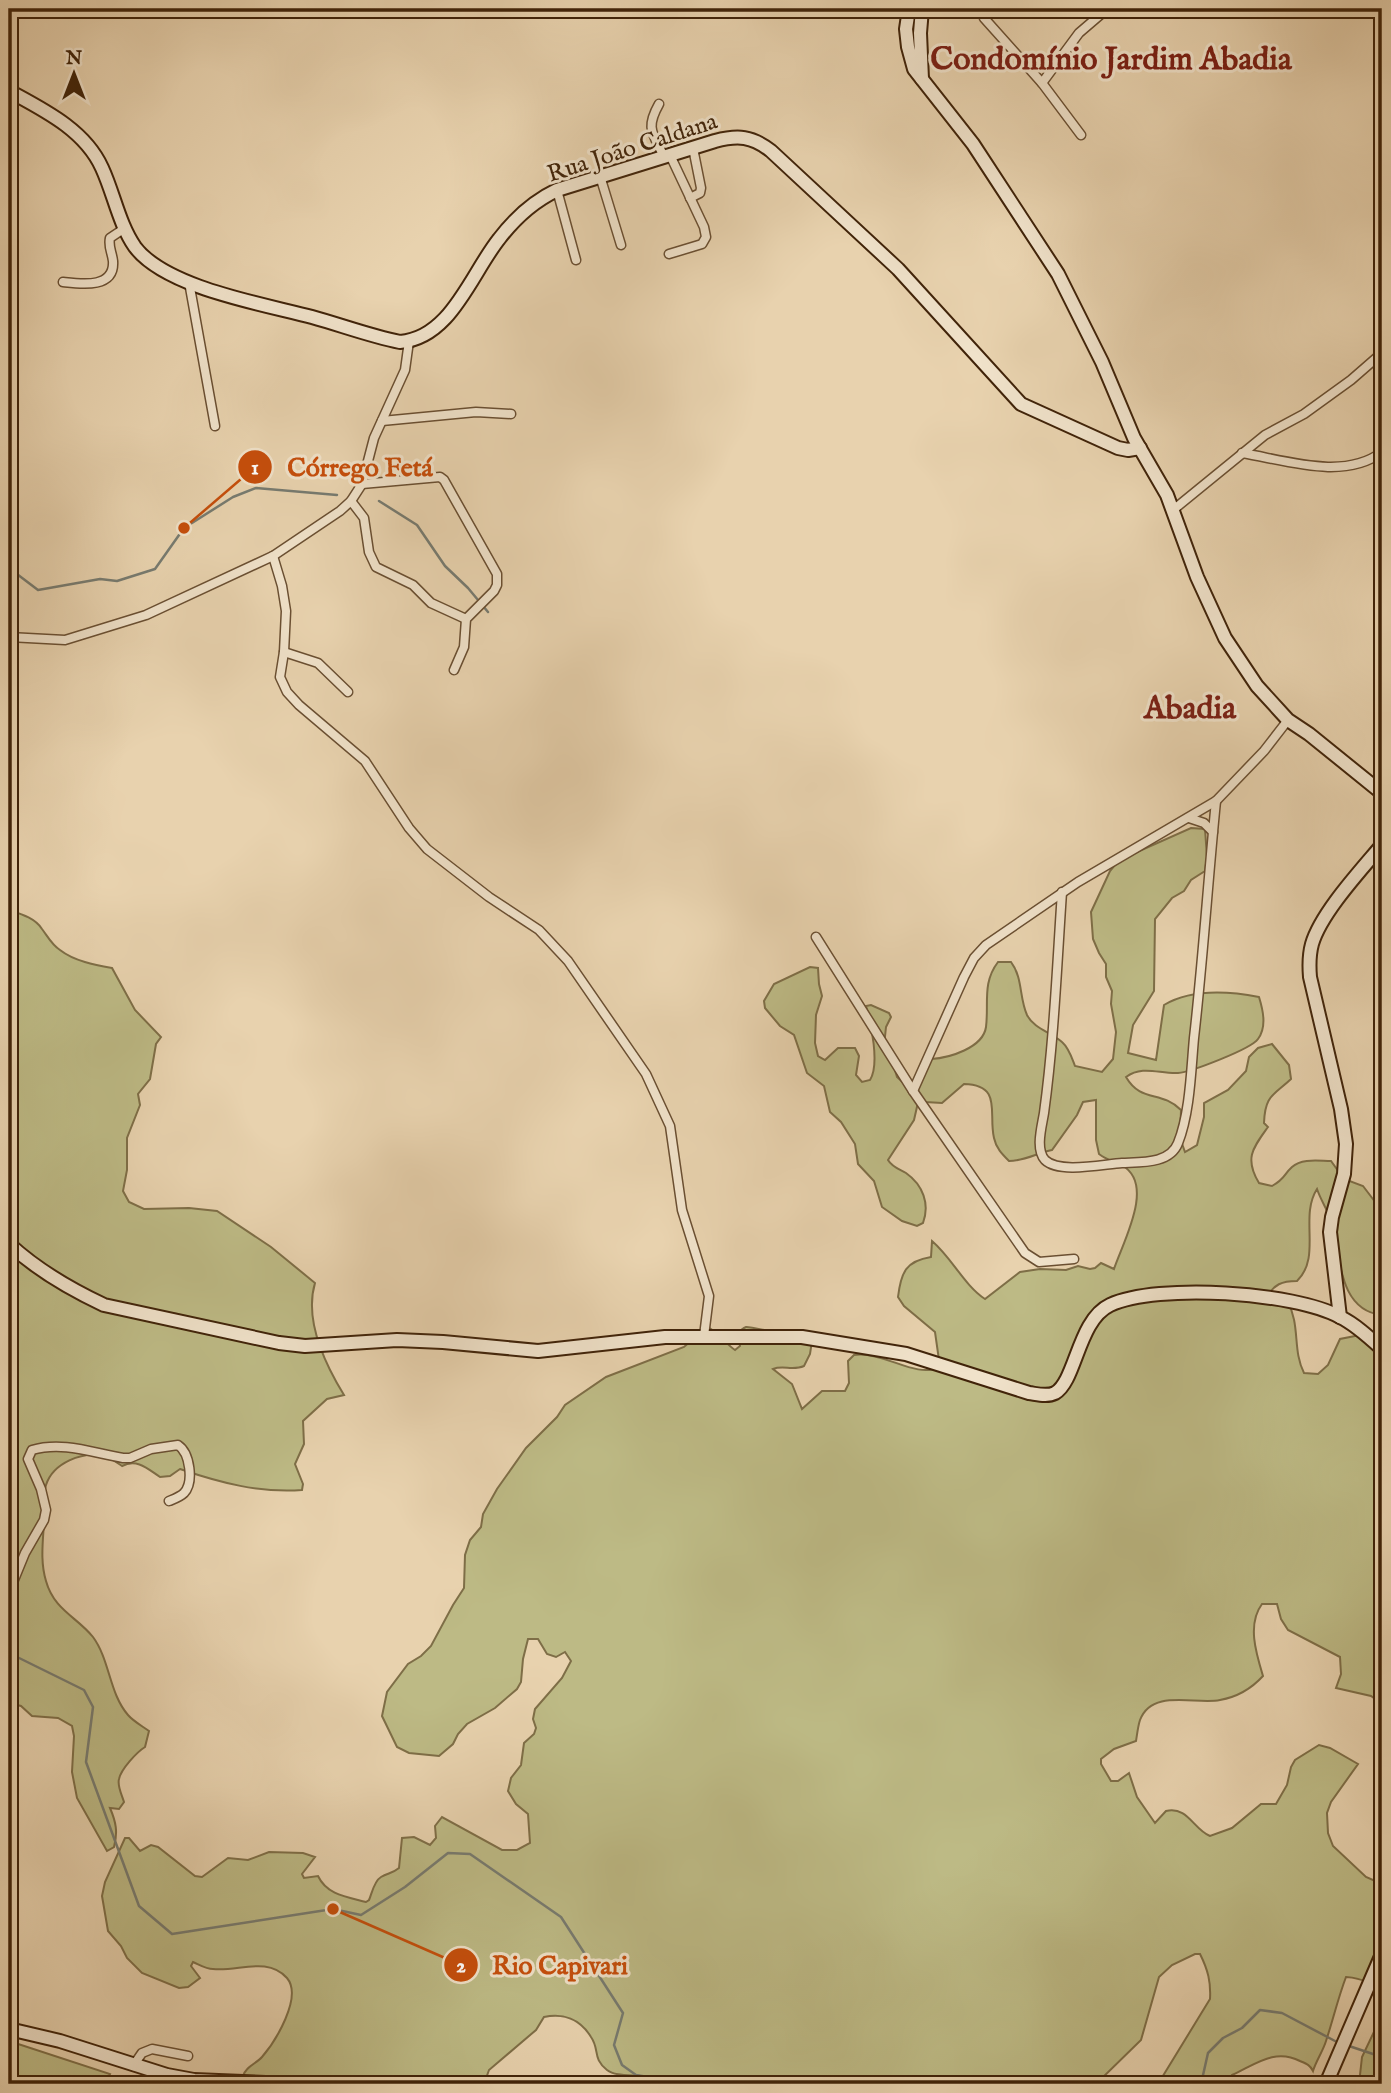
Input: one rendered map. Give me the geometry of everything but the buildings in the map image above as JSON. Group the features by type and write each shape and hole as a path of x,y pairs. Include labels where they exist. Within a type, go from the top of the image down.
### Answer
{"street":[{"path":"909,9 906,29 914,69 973,144 1058,274 1102,362 1137,443 1154,470 1173,510 1197,577 1225,638 1250,677 1288,720 1310,734 1382,793"},
{"path":"922,9 922,79"},
{"path":"1042,83 1079,33 1107,9"},
{"path":"984,18 1042,83 1081,135"},
{"path":"9,91 45,111 81,138 101,167 135,246 157,267 189,282 386,339 409,341 405,370 374,438 362,484 351,501 273,556 175,603 80,637 65,640 9,637"},
{"path":"659,104 650,124 690,198 704,228 705,241 669,254"},
{"name":"Rua João Caldana","path":"409,341 433,330 445,318 498,239 538,199 600,176 733,136 751,138 760,143 898,269 1021,404 1128,450 1137,443"},
{"path":"690,198 699,193 701,188 693,148"},
{"path":"600,176 621,245"},
{"path":"557,190 576,260"},
{"path":"63,282 94,284 104,279 111,272 113,264 110,238 125,228"},
{"path":"189,282 215,426"},
{"path":"1173,510 1265,435 1304,414 1351,380 1382,353"},
{"path":"382,421 476,412 511,414"},
{"path":"1242,453 1312,465 1343,467 1371,460 1382,452"},
{"path":"362,484 433,477 444,480 498,580 494,591 466,619 464,648 454,670"},
{"path":"351,501 364,518 369,552 376,567 413,585 431,603 466,619"},
{"path":"273,556 286,611 284,652 279,677 287,692 365,761 409,828 428,849 478,889 539,930 554,945 568,961 646,1074 670,1126 682,1210 709,1296 704,1336"},
{"path":"284,652 318,663 348,692"},
{"path":"913,1091 974,958 986,945 1062,892 1216,801 1264,751 1288,720"},
{"path":"1062,892 1041,1153 1045,1160 1055,1166 1070,1167 1152,1161 1167,1157 1178,1144 1189,1091 1216,801"},
{"path":"1189,818 1204,823 1213,832"},
{"path":"1340,1317 1330,1232 1344,1174 1346,1143 1341,1109 1310,977 1309,958 1313,941 1329,912 1382,845"},
{"path":"816,936 913,1091 1025,1253 1039,1262 1074,1259"},
{"path":"9,1244 25,1259 104,1305 279,1343 305,1346 397,1340 538,1351 664,1337 802,1336 906,1354 958,1372 1041,1395 1054,1394 1063,1385 1096,1315 1112,1304 1152,1296 1207,1292 1254,1296 1306,1305 1340,1317 1382,1349"},
{"path":"9,1592 25,1553 44,1520 45,1499 28,1459 32,1450 45,1446 61,1446 130,1458 151,1449 178,1445 185,1450 188,1462 187,1487 180,1496 169,1501"},
{"path":"1326,2084 1382,1954"},
{"path":"9,2029 60,2040 134,2066 194,2080 290,2084"},
{"path":"134,2066 146,2050 188,2056"}],"shaded area":[{"path":"1191,828 1205,829 1205,871 1191,880 1184,891 1172,898 1155,919 1154,991 1133,1025 1128,1053 1156,1060 1164,1005 1186,996 1235,993 1259,997 1263,1029 1253,1043 1233,1054 1185,1072 1139,1071 1126,1077 1138,1090 1166,1100 1181,1110 1180,1138 1185,1152 1197,1145 1204,1117 1204,1103 1228,1090 1246,1071 1249,1057 1258,1048 1272,1044 1289,1065 1291,1079 1271,1097 1266,1107 1264,1123 1268,1127 1255,1147 1251,1160 1259,1183 1272,1186 1301,1162 1331,1161 1344,1179 1363,1186 1382,1211 1382,1315 1367,1311 1356,1302 1348,1290 1342,1276 1329,1215 1317,1189 1310,1212 1310,1249 1304,1271 1297,1281 1275,1286 1266,1298 1287,1300 1294,1319 1298,1355 1304,1373 1318,1374 1328,1365 1340,1339 1360,1335 1382,1342 1382,1704 1371,1696 1336,1688 1341,1674 1340,1657 1288,1630 1281,1619 1277,1604 1262,1604 1257,1612 1254,1630 1263,1676 1259,1680 1226,1699 1176,1700 1154,1704 1140,1720 1136,1741 1114,1749 1101,1759 1101,1764 1111,1781 1118,1781 1129,1773 1137,1797 1155,1823 1166,1811 1174,1810 1185,1815 1210,1836 1232,1828 1261,1804 1276,1804 1287,1785 1295,1760 1319,1745 1330,1748 1358,1764 1331,1802 1327,1813 1328,1833 1333,1846 1366,1877 1382,1884 1382,1997 1367,1982 1346,1977 1325,2045 1313,2071 1308,2065 1291,2057 1274,2057 1257,2062 1232,2075 1229,2084 1158,2084 1210,1999 1208,1976 1200,1954 1172,1965 1159,1977 1141,2040 1096,2084 670,2084 653,2077 619,2074 607,2070 599,2062 594,2042 587,2031 576,2022 558,2016 544,2017 536,2030 489,2070 484,2084 271,2082 250,2080 243,2076 246,2070 260,2059 280,2030 290,2007 291,1986 279,1971 261,1966 210,1969 193,1962 191,1966 200,1978 188,1987 179,1988 142,1973 127,1958 108,1931 102,1896 105,1882 125,1838 129,1838 140,1851 151,1845 158,1847 195,1876 202,1877 228,1858 248,1860 269,1852 303,1853 315,1857 302,1874 304,1878 318,1876 332,1891 366,1902 379,1879 399,1868 402,1838 414,1837 430,1845 436,1838 435,1826 442,1817 502,1850 517,1850 530,1843 528,1814 516,1804 508,1791 511,1778 521,1765 524,1743 534,1734 536,1728 533,1719 535,1709 562,1678 571,1661 565,1652 556,1657 547,1654 538,1639 528,1639 521,1682 517,1689 495,1708 467,1724 453,1744 439,1756 409,1753 397,1747 382,1716 387,1692 408,1664 431,1646 464,1588 465,1555 470,1540 481,1527 483,1514 497,1489 526,1448 557,1417 565,1405 606,1377 684,1347 707,1327 735,1350 740,1346 736,1333 746,1327 812,1341 804,1366 773,1369 792,1384 802,1409 822,1391 845,1391 849,1383 848,1361 854,1355 877,1357 920,1370 940,1367 935,1332 904,1306 898,1297 906,1269 916,1261 931,1257 932,1241 985,1299 1020,1272 1040,1269 1066,1270 1078,1266 1090,1269 1101,1263 1114,1269 1134,1214 1137,1200 1132,1175 1123,1166 1099,1154 1096,1140 1096,1100 1083,1102 1052,1150 1009,1161 995,1142 989,1095 984,1089 964,1084 942,1103 925,1102 919,1098 914,1120 888,1160 917,1183 925,1202 923,1223 917,1226 902,1221 882,1207 874,1181 858,1164 855,1144 841,1122 830,1112 824,1086 807,1073 794,1035 780,1026 765,1008 764,1001 774,984 810,967 818,968 822,996 816,1015 815,1043 818,1056 825,1060 838,1048 855,1048 859,1056 856,1075 862,1082 870,1080 874,1064 874,1044 866,1006 871,1005 889,1013 891,1017 886,1027 884,1046 891,1057 897,1077 912,1091 931,1059 956,1054 979,1041 986,1027 987,993 993,970 998,962 1011,962 1030,1020 1064,1044 1075,1066 1102,1072 1113,1059 1116,1032 1111,1004 1112,991 1106,977 1106,964 1093,939 1091,912 1110,871 1119,860"},
{"path":"9,910 36,922 55,946 66,954 85,962 112,968 135,1010 161,1037 156,1044 150,1079 138,1094 140,1105 127,1138 127,1170 123,1191 129,1202 144,1209 189,1208 217,1211 271,1247 315,1283 312,1297 314,1327 330,1370 344,1395 327,1399 303,1421 304,1444 295,1464 303,1484 302,1490 240,1486 180,1469 170,1476 160,1477 137,1464 122,1466 109,1458 95,1455 69,1460 50,1477 44,1494 42,1552 44,1574 50,1591 60,1606 93,1637 122,1706 130,1717 149,1731 145,1747 120,1775 119,1785 124,1802 119,1809 110,1808 116,1837 114,1847 107,1851 77,1798 72,1772 72,1726 58,1718 32,1716 21,1706 9,1703"},
{"path":"1382,2015 1382,2084 1359,2084 1362,2057"},
{"path":"9,2041 110,2074 105,2084 9,2084"}],"waterway":[{"path":"9,568 38,590 100,579 117,581 155,569 184,528 233,497 256,488 337,495"},
{"path":"379,501 417,525 445,566 488,612"},
{"path":"9,1653 84,1690 93,1707 86,1762 139,1906 172,1934 333,1909 361,1915 405,1887 448,1853 470,1854 561,1917 623,2013 614,2045 622,2065 636,2075 690,2084"},
{"path":"1201,2084 1208,2053 1223,2038 1242,2028 1260,2010 1282,2013 1335,2041"},
{"path":"1349,2046 1382,2057"}],"place":[{"name":"Córrego Fetá","path":"184,528"},
{"name":"Rio Capivari","path":"333,1909"}],"district":[{"name":"Condomínio Jardim Abadia","path":"1111,58"},
{"name":"Abadia","path":"1190,707"}]}
